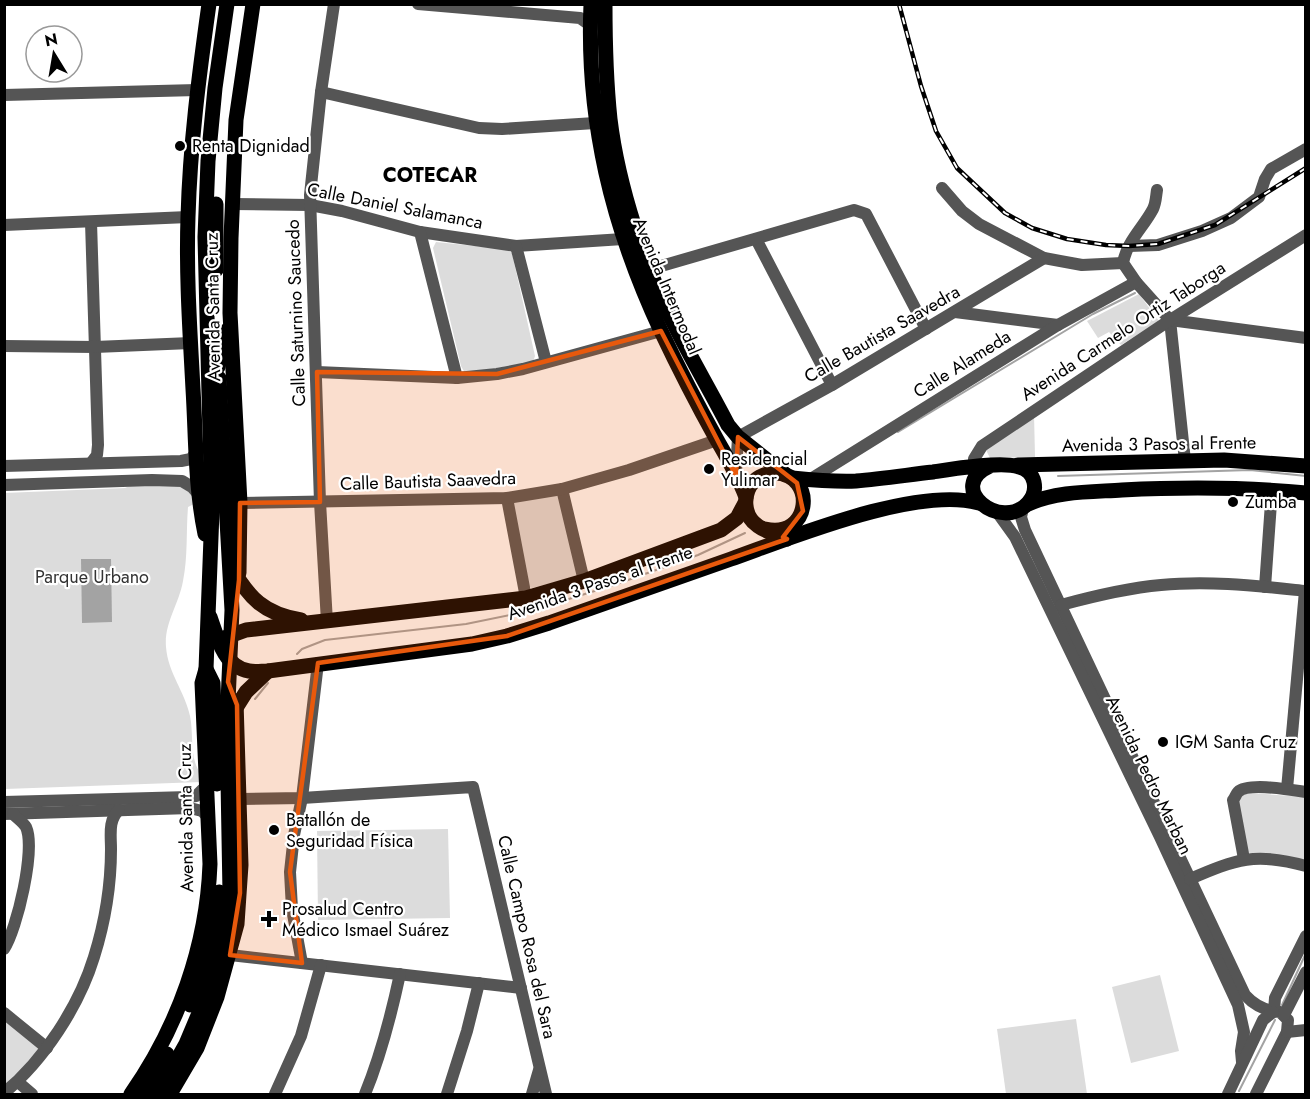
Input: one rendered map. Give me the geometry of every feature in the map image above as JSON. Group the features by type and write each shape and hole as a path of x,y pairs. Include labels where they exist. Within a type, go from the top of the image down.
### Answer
{"main road":[{"name":"Avenida Santa Cruz","path":"209,4 197,90 188,217 196,452 201,515 210,558"},
{"name":"Avenida Santa Cruz","path":"132,1095 168,1030 187,987 209,892 210,864 202,683 206,667 212,511 205,237 208,161 215,88 227,4"},
{"name":"Avenida Santa Cruz","path":"232,610 218,367 216,163 236,4"},
{"name":"Avenida Santa Cruz","path":"158,1095 186,1044 207,994 227,922 230,864 227,724 229,660 225,639 239,580 240,503 230,313 232,204 236,120 253,4"},
{"name":"Avenida Intermodal","path":"596,6 590,25 591,83 595,123 615,183 675,327 728,424 738,437 789,477"},
{"name":"Avenida Intermodal","path":"596,6 623,239 661,331 736,472 746,500"},
{"path":"191,343 207,307"},
{"path":"218,367 230,313"},
{"name":"Avenida 3 Pasos al Frente","path":"1013,465 1224,460 1305,466"},
{"path":"789,477 801,489 804,496 803,511 787,539 765,529 751,519 746,500 754,482 761,477 777,473 809,480 854,481 974,467 1013,465 1027,470 1032,476 1035,491 1025,506"},
{"path":"990,466 978,473 973,492 979,502 997,512 1006,513 1045,497 1066,493 1216,488 1272,489 1305,493"},
{"name":"Avenida 3 Pasos al Frente","path":"229,660 239,668 249,671 268,671 472,644 507,636 870,512 958,499 979,502"},
{"name":"Avenida 3 Pasos al Frente","path":"225,639 246,630 526,598 584,581 721,530 737,518 746,500"},
{"path":"765,529 772,531 788,528 800,518"},
{"path":"229,564 255,602 270,611 323,622"},
{"path":"206,667 212,649 225,639 207,606"},
{"name":"Avenida Santa Cruz","path":"144,1095 174,1041 197,991 216,920 220,864 213,683 206,667"},
{"path":"227,724 251,686 268,671"},
{"name":"Avenida Santa Cruz","path":"170,1095 197,1048 217,997 237,924 240,893 240,799 237,705 228,682"}],"street":[{"name":"Calle Saturnino Saucedo","path":"323,622 310,205 321,92 334,4"},
{"path":"418,4 580,18 590,25"},
{"path":"513,4 580,12 596,6"},
{"path":"4,95 197,90"},
{"path":"321,92 479,128 502,129 595,123"},
{"path":"1129,246 1158,245 1202,231 1231,218 1259,197 1265,179 1271,170 1305,148"},
{"path":"942,188 962,211 979,224 1044,258 1082,265 1123,263"},
{"path":"1123,263 1129,246 1154,207 1157,190"},
{"name":"Calle Daniel Salamanca","path":"232,204 310,205 342,210 420,232 516,246 623,239"},
{"path":"651,269 854,210 861,211 866,214 926,329"},
{"path":"4,225 188,217"},
{"path":"91,222 98,450 91,463"},
{"path":"420,232 457,378"},
{"path":"756,239 832,385"},
{"name":"Avenida Carmelo Ortiz Taborga","path":"974,467 977,453 982,446 1170,320 1302,240"},
{"path":"516,246 546,362"},
{"name":"Calle Bautista Saavedra","path":"738,437 832,385 1044,258"},
{"path":"1123,263 1136,282 1170,320 1185,462"},
{"name":"Calle Alameda","path":"809,480 1058,325 1136,282"},
{"path":"955,312 1058,325"},
{"path":"1170,320 1305,338"},
{"path":"316,372 457,378 497,374 661,331"},
{"path":"4,346 95,347 191,343"},
{"path":"736,472 738,437"},
{"name":"Calle Bautista Saavedra","path":"240,503 507,498 562,489 629,470 717,440"},
{"path":"7,464 151,462 190,459 196,452"},
{"path":"151,462 152,480"},
{"path":"4,485 182,481 200,496"},
{"path":"562,489 584,581"},
{"path":"1264,587 1272,489"},
{"path":"507,498 526,598"},
{"name":"Avenida Pedro Marban","path":"1025,506 1021,517 1024,530 1245,995 1257,1006 1277,1013"},
{"name":"Avenida Pedro Marban","path":"997,512 1015,537 1160,837 1238,1005 1244,1032 1242,1062"},
{"path":"1061,605 1111,592 1162,585 1213,583 1305,591 1287,789"},
{"path":"302,963 292,909 290,872 294,835 302,798 318,663"},
{"path":"9,814 119,810 136,804 196,796 207,785"},
{"name":"Calle Campo Rosa del Sara","path":"302,798 473,787 546,1095"},
{"path":"1244,859 1233,800 1238,791 1247,788 1305,792"},
{"path":"240,799 302,798"},
{"path":"4,802 136,804 190,808 208,817"},
{"path":"4,1093 18,1082 47,1048 72,1008 94,959 105,916 111,870 111,823 119,810"},
{"path":"4,949 20,909 27,869 28,833 25,826 9,814"},
{"path":"1190,879 1244,859 1277,859 1305,866"},
{"path":"1259,1094 1287,1032 1288,1020 1277,1013 1275,998 1305,936"},
{"path":"230,955 521,988"},
{"path":"276,1095 301,1036 321,965"},
{"path":"1228,1095 1263,1020 1277,1013 1305,972"},
{"path":"364,1095 390,1022 400,974"},
{"path":"447,1095 467,1031 478,983"},
{"path":"4,1013 47,1048"},
{"path":"1287,1032 1305,1030"},
{"path":"532,1095 540,1066"},
{"path":"18,1082 32,1095"}],"highlighted area":[{"path":"661,331 736,476 738,437 797,483 803,511 783,537 787,539 507,636 318,663 290,872 302,963 230,955 240,893 237,705 228,682 239,580 240,503 320,502 317,372 497,374"}],"green space":[{"path":"436,242 505,249 512,253 535,356 533,362 465,373 461,366 433,248"},
{"path":"1139,294 1159,321 1121,345 1109,332 1098,338 1087,321"},
{"path":"1034,414 1035,457 990,458 986,450"},
{"name":"Parque Urbano","path":"136,483 179,483 194,495 194,504 188,507 185,572 169,622 166,647 170,665 190,716 193,754 201,774 201,782 5,789 4,493 125,488"},
{"path":"561,492 579,576 532,588 528,586 512,501"},
{"path":"1251,793 1305,797 1305,861 1248,852 1238,805 1241,795"},
{"path":"448,829 450,918 318,920 317,831"},
{"path":"1160,975 1179,1051 1131,1063 1112,987"},
{"path":"5,1018 41,1048 5,1087"},
{"path":"1076,1019 1087,1094 1006,1094 997,1029"}],"shaded area":[{"path":"81,559 111,559 112,622 82,623"}],"waterway":[{"path":"898,432 1093,314 1135,293"},
{"path":"1058,476 1250,470 1306,476"},
{"path":"297,654 302,649 325,640 466,624 530,611 614,585 698,555 745,533"},
{"path":"255,699 268,683"},
{"path":"1282,1005 1306,953"},
{"path":"1239,1091 1275,1020"}],"railway":[{"path":"899,4 921,86 936,131 957,168 1005,213 1032,228 1067,239 1106,245 1158,244 1215,225 1306,168"}],"place":[{"name":"Renta Dignidad","path":"180,146"},
{"name":"Residencial Yulimar","path":"709,469"},
{"name":"Zumba","path":"1233,502"},
{"name":"IGM Santa Cruz","path":"1163,742"},
{"name":"Batallón de Seguridad Física","path":"274,830"},
{"name":"Prosalud Centro Médico Ismael Suárez","path":"269,919"}],"district":[{"name":"COTECAR","path":"430,175"}]}
